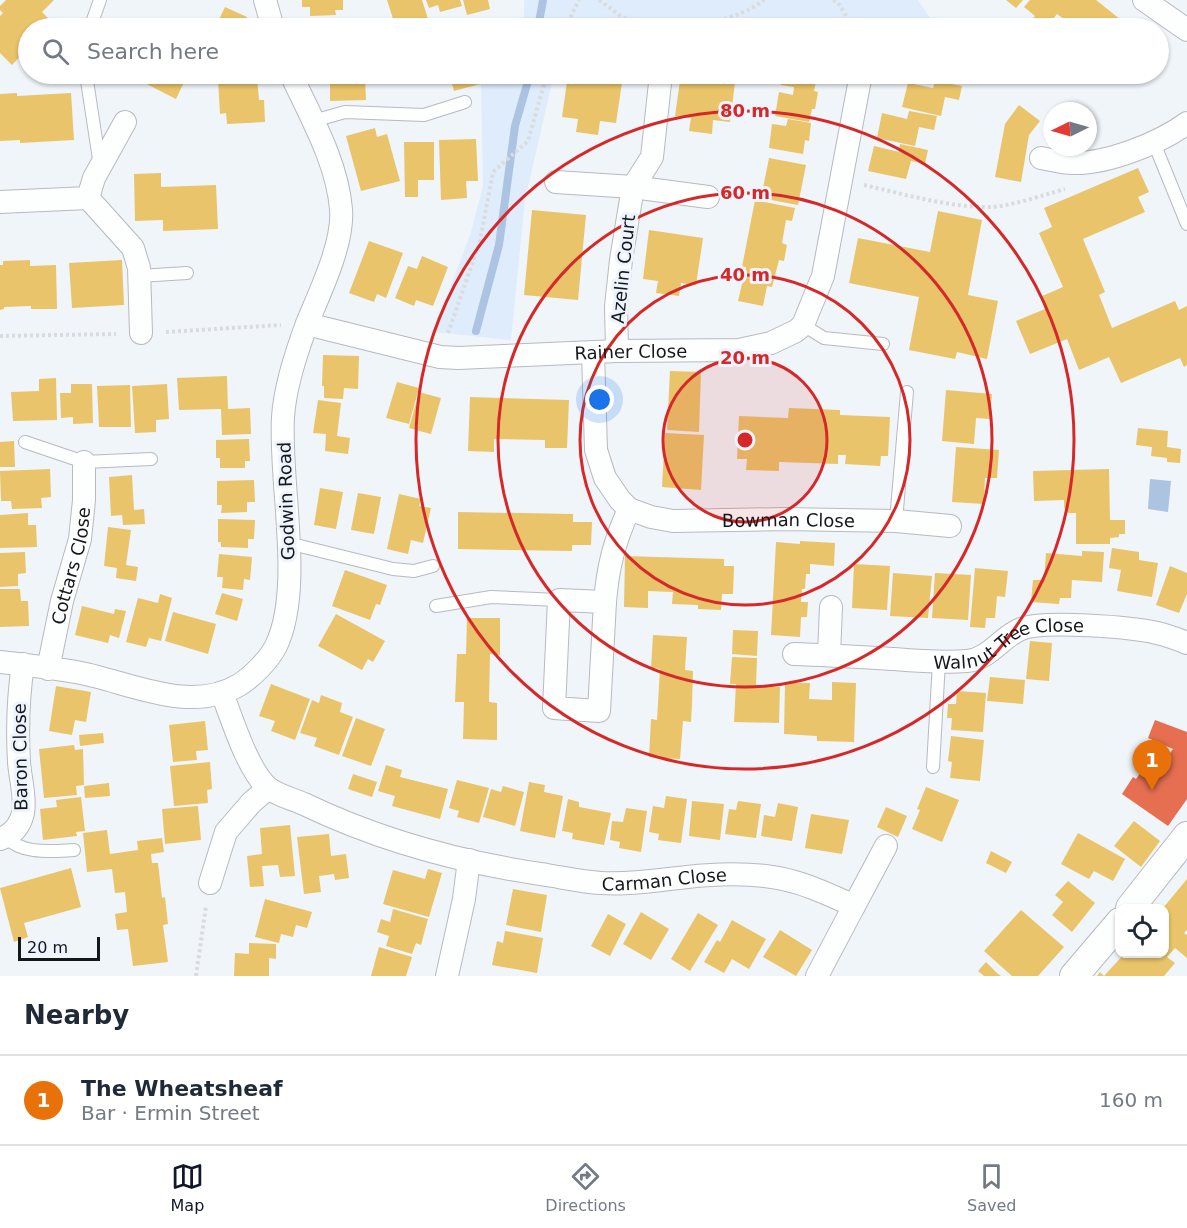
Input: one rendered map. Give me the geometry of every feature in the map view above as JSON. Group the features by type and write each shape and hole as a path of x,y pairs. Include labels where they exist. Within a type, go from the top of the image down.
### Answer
{"street":[{"path":"265,0 270,18"},
{"path":"1144,0 1187,30"},
{"name":"Godwin Road","path":"0,662 82,673 149,690 206,698 240,684 252,675 275,648 283,628 287,608 288,543 283,415 292,369 331,264 342,211 329,160 296,84"},
{"name":"Azelin Court","path":"617,351 616,306 621,260 633,188 652,157 660,84"},
{"path":"803,325 823,276 859,84"},
{"path":"88,198 94,178 125,122"},
{"path":"1041,158 1072,163 1087,162 1154,143 1187,123"},
{"path":"556,182 708,197"},
{"path":"0,202 88,198"},
{"path":"88,198 133,248 137,257 141,333"},
{"name":"Rainer Close","path":"307,324 440,357 477,359 617,351 739,350 781,340 803,325"},
{"path":"593,353 596,450 605,478 629,509 616,537 608,569 599,711 554,708 560,600 605,602"},
{"name":"Cottars Close","path":"48,669 62,601 80,539 84,500 84,462"},
{"name":"Bowman Close","path":"629,509 651,517 674,520 896,521 950,526"},
{"path":"829,655 831,607"},
{"name":"Walnut Tree Close","path":"794,654 939,662 970,661 980,658 1017,631 1036,625 1137,630 1159,633 1187,643"},
{"name":"Baron Close","path":"3,838 15,831 23,814 17,729 23,664"},
{"path":"210,884 226,832 251,803 268,788 250,761 222,693"},
{"name":"Carman Close","path":"268,788 339,821 420,849 516,871 600,883 638,884 688,877 768,876 809,887 854,906"},
{"path":"1134,904 1187,836"},
{"path":"817,976 886,846"},
{"path":"447,976 464,899 469,860"},
{"path":"1074,976 1115,927"}],"lane":[{"path":"94,18 100,0"},
{"path":"88,84 100,167"},
{"path":"313,121 345,112 424,116 465,102"},
{"path":"1154,143 1187,224"},
{"path":"139,276 187,273"},
{"path":"803,325 824,338 883,344"},
{"path":"896,521 907,393"},
{"path":"25,442 84,462 151,459"},
{"path":"288,543 393,569 414,571 433,566"},
{"path":"436,606 491,597 560,600"},
{"path":"933,767 939,662"},
{"path":"3,838 15,845 33,850 74,850"}],"path":[{"path":"570,18 579,0"},
{"path":"599,0 625,18"},
{"path":"724,18 755,7 764,0"},
{"path":"833,0 838,3 848,18"},
{"path":"440,357 480,241 493,172 528,141 544,84"},
{"path":"838,196 854,198 856,184 947,203 989,207 1075,186"},
{"path":"196,976 210,884"}],"shaded area":[{"path":"524,0 918,0 930,18 523,18"},
{"path":"481,84 552,84 525,200 511,340 434,332 471,232 483,186"}],"water":[{"path":"1150,479 1171,481 1168,512 1148,509"}],"building: Homes":[{"path":"6,0 54,0 42,12 48,18 18,18 18,59 12,65 0,53 0,16 3,13 0,6"},
{"path":"302,0 343,0 343,10 335,10 336,15 310,16 310,7 302,7"},
{"path":"387,0 422,0 428,18 393,18"},
{"path":"426,0 460,0 462,6 440,12 438,5 429,8"},
{"path":"463,0 488,0 490,9 467,15"},
{"path":"1006,0 1023,0 1016,8"},
{"path":"1030,0 1096,0 1118,18 1063,18 1057,14 1054,18 1033,18 1035,16 1024,7"},
{"path":"225,7 247,17 247,18 220,18"},
{"path":"147,84 183,84 176,99"},
{"path":"218,84 258,84 259,100 264,100 265,122 227,124 226,113 220,114"},
{"path":"330,84 365,84 366,100 330,101"},
{"path":"452,84 480,84 454,91"},
{"path":"567,84 622,84 616,123 600,121 598,135 576,132 578,119 562,117"},
{"path":"680,84 735,84 730,122 713,120 712,134 689,131 691,118 675,116"},
{"path":"816,84 814,91 818,92 815,109 812,109 809,122 775,116 779,92 793,95 794,87 781,85"},
{"path":"908,84 933,88 934,84 962,86 959,100 945,97 941,116 902,107"},
{"path":"17,93 17,96 71,93 74,140 20,143 20,140 0,141 0,94"},
{"path":"1019,105 1040,121 1029,135 1021,182 995,177 1005,124"},
{"path":"909,111 937,116 934,130 919,127 915,146 877,138 882,113 907,119"},
{"path":"788,119 811,123 809,141 805,140 803,154 769,148 772,124 786,126"},
{"path":"375,128 377,137 387,134 400,181 361,191 346,136"},
{"path":"476,139 478,181 466,181 467,198 441,200 439,140"},
{"path":"404,142 434,142 434,180 418,180 418,197 405,197"},
{"path":"900,144 928,150 925,164 911,161 906,179 868,171 874,146 899,152"},
{"path":"769,158 806,165 798,205 761,198"},
{"path":"1138,168 1149,192 1138,197 1145,212 1083,239 1105,292 1099,295 1112,328 1175,301 1179,310 1187,306 1187,365 1184,367 1180,358 1121,383 1109,357 1079,370 1067,339 1030,354 1016,321 1045,309 1040,297 1063,287 1039,233 1052,227 1044,208"},
{"path":"161,173 161,187 216,185 218,229 163,231 163,220 135,221 134,174"},
{"path":"755,200 795,208 792,221 786,220 782,243 787,245 784,261 779,260 772,287 767,286 763,306 738,301 746,267 742,267"},
{"path":"532,210 586,215 578,300 524,295"},
{"path":"938,211 982,220 968,295 998,301 987,359 957,352 955,359 909,350 919,297 849,283 858,238 930,252"},
{"path":"649,230 703,238 696,285 681,283 679,296 656,293 658,281 643,279"},
{"path":"369,241 403,253 386,298 377,294 374,302 349,293"},
{"path":"422,256 448,267 433,306 416,300 414,306 395,298 408,266 417,269"},
{"path":"30,260 30,266 56,265 57,309 31,309 31,306 4,307 0,310 0,265 3,265 3,261"},
{"path":"122,260 124,305 72,308 69,263"},
{"path":"323,355 359,356 358,389 344,388 343,399 324,398"},
{"path":"670,371 701,372 699,432 667,430"},
{"path":"227,376 228,409 250,408 251,434 222,435 221,409 179,410 177,378"},
{"path":"56,378 57,420 13,421 11,392 39,391 39,379"},
{"path":"397,382 419,388 409,424 386,418"},
{"path":"71,384 92,384 93,423 73,424 73,417 61,418 60,393 71,393"},
{"path":"167,384 169,419 156,420 156,432 135,433 132,386"},
{"path":"130,385 131,427 99,427 97,386"},
{"path":"946,390 992,394 990,419 976,418 974,444 942,441"},
{"path":"419,392 441,398 431,434 409,428"},
{"path":"470,397 569,400 567,448 545,448 545,440 494,439 494,452 468,451"},
{"path":"318,400 341,403 337,436 350,438 348,454 325,451 326,434 313,433"},
{"path":"789,408 840,410 840,415 890,417 888,456 881,456 880,466 845,464 846,455 838,455 838,464 779,462 779,471 746,470 747,459 737,459 739,416 788,418"},
{"path":"1138,428 1168,431 1167,447 1181,449 1180,463 1167,462 1167,458 1151,456 1152,447 1136,445"},
{"path":"665,433 704,435 701,490 662,487"},
{"path":"249,439 250,461 245,461 245,468 220,468 220,458 216,458 216,440"},
{"path":"14,441 15,467 0,467 0,442"},
{"path":"956,447 999,450 997,478 985,478 984,504 952,502"},
{"path":"50,469 51,497 41,498 42,508 12,509 11,501 1,501 0,471"},
{"path":"1109,469 1110,520 1125,520 1125,534 1110,538 1110,544 1076,544 1076,513 1068,513 1064,507 1064,500 1034,501 1033,471"},
{"path":"132,475 134,510 144,509 145,524 123,525 122,515 111,516 109,477"},
{"path":"254,480 255,502 247,502 247,512 221,513 222,505 217,505 217,481"},
{"path":"320,488 343,492 336,529 314,525"},
{"path":"358,493 381,497 374,534 351,530"},
{"path":"399,494 421,499 419,506 431,508 423,543 411,540 408,554 387,549"},
{"path":"458,512 573,514 573,522 592,522 591,545 572,545 572,551 458,549"},
{"path":"28,513 28,525 36,525 37,547 0,548 0,515"},
{"path":"218,519 255,520 254,539 248,539 248,548 221,547 221,542 218,542"},
{"path":"108,527 131,530 126,565 138,567 136,581 116,578 117,568 104,566"},
{"path":"800,541 835,543 834,566 810,564 810,574 806,574 805,589 802,589 801,602 808,602 807,617 801,617 800,637 771,635 776,542 800,544"},
{"path":"1112,548 1139,552 1139,560 1158,563 1152,597 1117,591 1121,570 1109,568"},
{"path":"1082,551 1104,552 1102,582 1072,580 1071,598 1060,598 1059,604 1031,602 1033,580 1044,580 1046,553 1082,556"},
{"path":"25,552 26,573 18,574 18,586 0,587 0,553"},
{"path":"219,554 252,557 250,580 244,579 243,590 222,588 223,577 217,577"},
{"path":"625,556 724,559 724,566 734,566 733,594 722,594 721,610 698,609 698,605 672,604 673,592 648,591 648,608 624,607"},
{"path":"854,564 890,566 887,610 852,608"},
{"path":"1170,566 1187,573 1187,594 1179,613 1156,605"},
{"path":"975,568 1008,571 1005,597 997,596 995,618 986,618 985,628 970,627"},
{"path":"345,570 387,585 380,605 376,604 370,620 332,606"},
{"path":"893,573 932,576 928,618 890,616"},
{"path":"935,573 971,575 968,620 932,618"},
{"path":"0,589 20,589 21,601 28,601 29,626 0,627"},
{"path":"222,593 243,599 237,621 215,614"},
{"path":"160,594 172,598 161,641 149,638 146,647 126,642 138,598 158,603"},
{"path":"82,606 114,614 115,609 126,611 119,638 110,635 108,643 75,635"},
{"path":"173,612 216,624 208,654 165,641"},
{"path":"336,614 385,641 373,662 368,659 362,670 318,646"},
{"path":"467,618 500,618 500,655 490,654 489,702 497,703 497,740 463,739 464,702 455,702 457,654 466,654"},
{"path":"733,630 758,631 757,656 732,654"},
{"path":"653,635 687,637 685,670 693,671 691,722 683,721 680,759 649,757 651,719 657,720 660,669 651,668"},
{"path":"1030,641 1052,643 1049,681 1026,679"},
{"path":"732,657 757,658 756,686 780,687 779,723 734,722 736,684 730,684"},
{"path":"990,677 1025,680 1023,704 987,701"},
{"path":"832,682 856,683 854,742 817,741 817,736 784,734 785,683 810,683 809,699 832,700"},
{"path":"271,684 310,699 295,740 271,731 275,721 259,716"},
{"path":"56,686 91,692 86,722 75,720 72,735 49,731"},
{"path":"957,691 986,693 983,732 951,730 952,718 947,718 948,704 956,704"},
{"path":"321,695 342,703 340,712 353,717 339,755 314,746 317,738 300,733 312,700 319,703"},
{"path":"356,718 385,729 371,766 342,756"},
{"path":"205,721 208,750 196,751 197,760 173,762 169,725"},
{"path":"103,733 104,743 80,746 79,735"},
{"path":"951,736 984,740 980,781 950,778 952,762 948,761"},
{"path":"74,745 75,750 83,749 84,785 76,786 77,795 44,798 39,749"},
{"path":"210,762 212,789 207,790 208,803 174,806 170,766"},
{"path":"386,765 402,770 400,777 448,789 440,819 392,806 395,796 378,791"},
{"path":"353,774 377,782 372,797 348,789"},
{"path":"457,780 489,788 479,823 457,817 459,811 449,808"},
{"path":"529,782 545,785 544,792 563,796 555,838 520,831"},
{"path":"109,783 110,796 85,798 84,786"},
{"path":"503,786 524,792 515,826 483,817 491,789 501,792"},
{"path":"926,787 959,800 942,842 912,829"},
{"path":"666,796 687,799 681,843 658,840 659,834 649,832 653,806 664,808"},
{"path":"81,797 85,831 76,832 77,836 43,840 40,809 57,807 56,800"},
{"path":"568,799 579,802 579,807 611,813 604,845 572,839 573,833 562,831"},
{"path":"692,801 724,804 720,840 689,836"},
{"path":"738,801 761,804 756,838 725,834 729,809 736,810"},
{"path":"778,803 798,807 792,841 761,836 764,815 775,817"},
{"path":"198,806 201,840 165,844 162,809"},
{"path":"886,807 907,816 898,837 877,827"},
{"path":"626,808 647,811 641,852 619,848 620,842 610,840 612,821 623,822"},
{"path":"811,814 849,820 842,854 805,848"},
{"path":"1134,821 1160,841 1141,867 1114,846"},
{"path":"290,825 295,876 280,877 278,865 262,866 264,886 250,887 247,856 262,854 260,828"},
{"path":"107,830 110,854 138,850 137,841 162,838 164,852 151,854 152,863 158,863 162,898 165,897 168,924 163,925 168,962 133,966 128,929 117,930 115,914 127,912 125,892 115,893 112,869 87,872 83,833"},
{"path":"1078,833 1125,859 1113,881 1094,871 1089,879 1061,864"},
{"path":"329,834 331,856 346,854 349,878 335,880 334,874 319,876 321,892 304,894 297,837"},
{"path":"991,851 1012,862 1006,873 986,863"},
{"path":"71,868 81,907 24,923 28,937 14,942 0,888"},
{"path":"428,869 442,873 429,917 383,904 393,870 425,879"},
{"path":"1187,879 1187,930 1184,933 1187,935 1187,958 1175,948 1169,955 1169,904 1166,904"},
{"path":"1068,881 1095,903 1072,932 1052,915 1063,902 1055,895"},
{"path":"513,889 547,895 541,932 506,925"},
{"path":"265,899 312,912 307,928 296,925 293,937 281,934 279,943 255,937"},
{"path":"393,909 428,919 421,945 416,943 412,954 386,946 389,936 377,932 381,919 390,922"},
{"path":"1021,910 1064,947 1038,976 1012,976 984,951"},
{"path":"641,912 669,929 651,960 623,944"},
{"path":"698,913 718,925 690,971 671,959"},
{"path":"608,914 626,924 610,956 591,946"},
{"path":"732,920 766,939 749,969 732,959 724,973 704,962 717,940 720,942"},
{"path":"780,930 812,950 796,976 763,957"},
{"path":"505,931 543,938 537,973 492,965 497,941 503,943"},
{"path":"249,943 276,944 276,959 269,958 269,976 234,976 235,953 249,954"},
{"path":"379,947 412,957 406,976 371,976"},
{"path":"1120,958 1168,958 1175,963 1164,976 1104,976"},
{"path":"986,962 1001,976 984,976 978,971"}],"building: Shops":[{"path":"1155,720 1187,732 1187,799 1168,826 1122,794 1133,777 1136,779 1148,762 1158,770 1173,749 1148,738"}],"waterway":[{"path":"540,18 543,0"},
{"path":"476,331 499,245 515,126 527,84"}],"place":[{"name":"The Wheatsheaf","path":"1152,790"}]}
